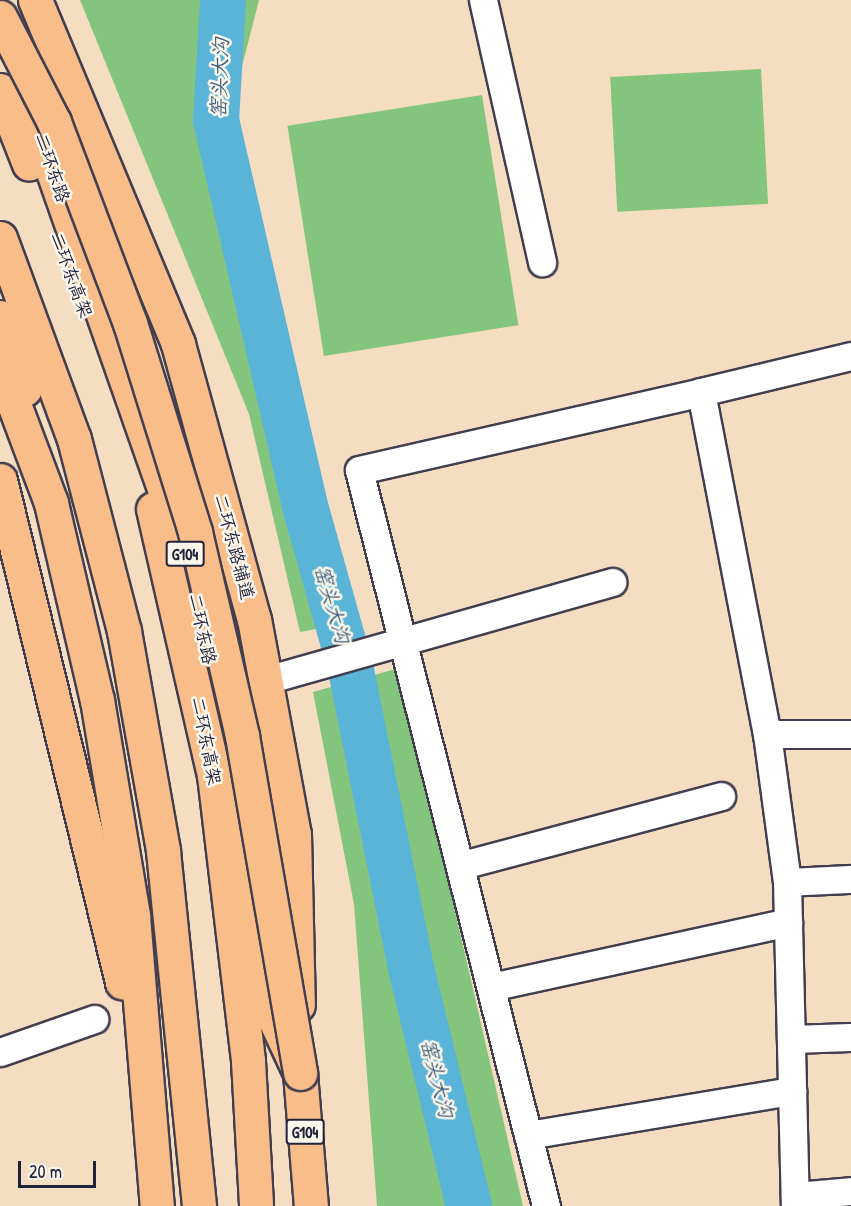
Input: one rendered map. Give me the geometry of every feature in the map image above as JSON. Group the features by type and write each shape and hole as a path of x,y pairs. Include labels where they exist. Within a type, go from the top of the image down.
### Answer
{"highway":[{"path":"35,0 54,47"},
{"path":"0,17 54,122 130,323 195,532 242,736 300,1073"},
{"name":"二环东路辅道","path":"54,47 178,344 254,619 278,677 294,834 300,1073"},
{"name":"二环东路","path":"54,47 36,123 183,544 230,754 270,1009 300,1073 311,1206"},
{"name":"二环东高架","path":"0,90 75,281 164,539 214,775 248,1061 256,1206"},
{"path":"0,238 74,438 124,631 163,851 199,1206"},
{"path":"0,317 90,575 134,818 163,1036 147,1079"},
{"path":"0,367 51,503 97,700 133,916 157,1206"},
{"path":"0,480 147,1079"}],"street":[{"path":"483,0 542,262"},
{"path":"546,1206 400,640 359,470 701,393 851,356"},
{"path":"701,393 767,734 787,882 795,1201 851,1191"},
{"path":"278,677 400,640 612,582"},
{"path":"767,734 851,734"},
{"path":"466,864 721,796"},
{"path":"787,882 851,879"},
{"path":"500,985 788,922"},
{"path":"0,1052 94,1019"},
{"path":"791,1039 851,1037"},
{"path":"528,1135 792,1092"}],"green space":[{"path":"80,0 259,0 229,117 202,123 352,622 300,632 249,414"},
{"path":"761,69 768,204 617,212 610,77"},
{"path":"482,95 518,325 324,356 287,126"},
{"path":"399,668 523,1206 377,1206 354,904 313,692"}],"waterway":[{"name":"窑头大沟","path":"223,0 216,120 307,513 351,670 412,972 469,1206"}]}
